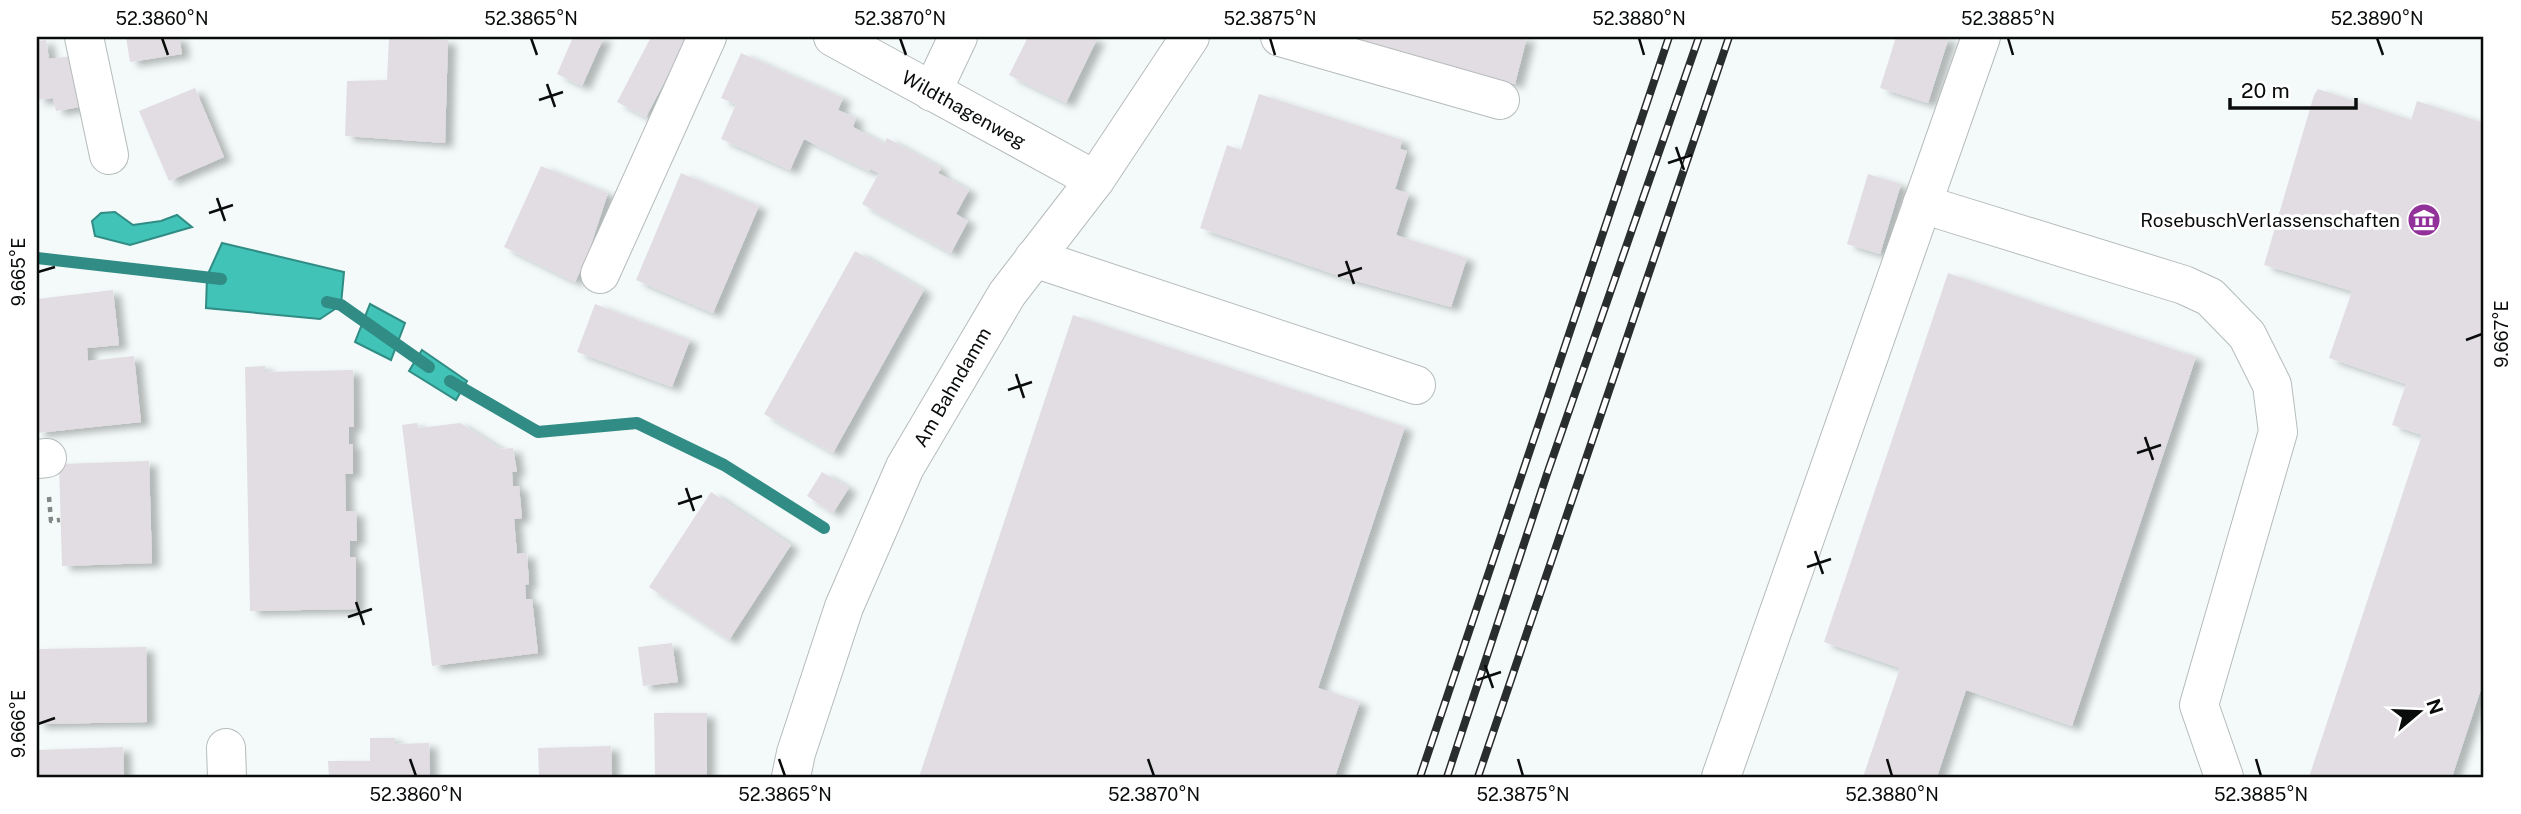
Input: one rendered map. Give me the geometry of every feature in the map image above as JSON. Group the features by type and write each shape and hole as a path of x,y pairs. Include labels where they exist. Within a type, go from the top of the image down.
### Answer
{"street":[{"path":"84,37 108,155"},
{"path":"600,274 707,37"},
{"name":"Wildthagenweg","path":"833,37 1095,180"},
{"path":"932,92 958,37"},
{"name":"Am Bahndamm","path":"792,777 796,753 845,607 905,467 1007,294 1095,180 1190,37"},
{"path":"1280,37 1500,100"},
{"path":"1721,777 1980,37"},
{"path":"1922,204 2184,285 2210,297 2247,335 2272,385 2277,432 2199,705 2224,777"},
{"path":"1034,258 1416,385"}],"path":[{"path":"49,501 51,521 60,520"}],"water":[{"path":"115,212 133,225 161,221 177,215 192,227 130,245 95,236 92,221 101,213"},
{"path":"222,243 344,272 341,305 320,319 206,308 207,276"},
{"path":"370,304 405,323 391,360 355,342"},
{"path":"422,350 467,381 456,400 409,371"}],"building":[{"path":"126,37 179,37 182,54 130,62"},
{"path":"389,37 448,40 445,143 345,136 347,81 387,80"},
{"path":"573,37 604,37 582,86 557,74"},
{"path":"651,37 688,37 646,117 617,102"},
{"path":"1028,37 1097,39 1066,103 1009,75"},
{"path":"1340,37 1527,37 1515,84"},
{"path":"1896,37 1949,37 1928,103 1880,88"},
{"path":"46,40 49,59 72,56 80,107 56,111 53,98 37,100 37,41"},
{"path":"741,53 843,98 838,110 856,118 853,127 884,144 887,138 941,168 938,173 969,190 956,214 968,221 951,253 862,204 879,173 870,169 869,171 804,139 790,170 721,139 736,104 721,98"},
{"path":"195,88 224,157 169,181 139,111"},
{"path":"2318,89 2411,120 2417,101 2484,123 2484,680 2452,777 2309,777 2422,435 2392,425 2406,384 2329,358 2352,291 2264,265"},
{"path":"1259,94 1402,140 1400,149 1407,151 1395,189 1409,194 1396,235 1467,258 1451,307 1345,278 1200,228 1227,145 1241,150"},
{"path":"541,166 608,193 588,254 575,282 504,247"},
{"path":"681,173 759,206 713,313 636,280"},
{"path":"1868,174 1901,184 1880,254 1847,244"},
{"path":"855,251 924,290 833,453 764,414"},
{"path":"1948,273 2196,357 2072,726 1966,690 1937,777 1863,777 1900,668 1824,642"},
{"path":"113,290 119,345 87,348 88,361 134,356 141,422 37,433 37,299"},
{"path":"595,304 690,340 672,387 577,352"},
{"path":"1073,315 1405,427 1318,688 1360,702 1335,777 919,777"},
{"path":"265,366 265,372 353,370 354,427 349,427 349,444 353,444 353,474 345,474 346,511 356,511 357,541 350,541 350,557 356,557 356,609 250,611 245,367"},
{"path":"417,423 418,428 460,423 501,449 513,448 517,472 512,472 513,486 519,486 522,518 514,519 517,554 527,553 529,584 525,585 526,599 532,599 538,653 432,666 402,425"},
{"path":"149,461 152,563 62,566 59,464"},
{"path":"822,472 849,488 833,513 807,496"},
{"path":"711,492 791,545 729,640 649,587"},
{"path":"672,643 678,682 643,686 638,647"},
{"path":"146,647 147,722 37,724 37,649"},
{"path":"654,713 707,713 707,777 655,777"},
{"path":"370,738 395,738 395,744 429,743 430,777 329,777 328,761 370,761"},
{"path":"611,746 612,777 539,777 538,748"},
{"path":"123,747 124,777 37,777 37,750"}],"waterway":[{"path":"37,258 221,279"},
{"path":"327,302 341,305 429,367"},
{"path":"450,381 538,432 637,423 724,465 824,528"}],"railway":[{"path":"1420,777 1669,37"},
{"path":"1447,777 1547,474 1699,37"},
{"path":"1478,777 1729,37"}],"place":[{"name":"RosebuschVerlassenschaften","path":"2424,220"}]}
